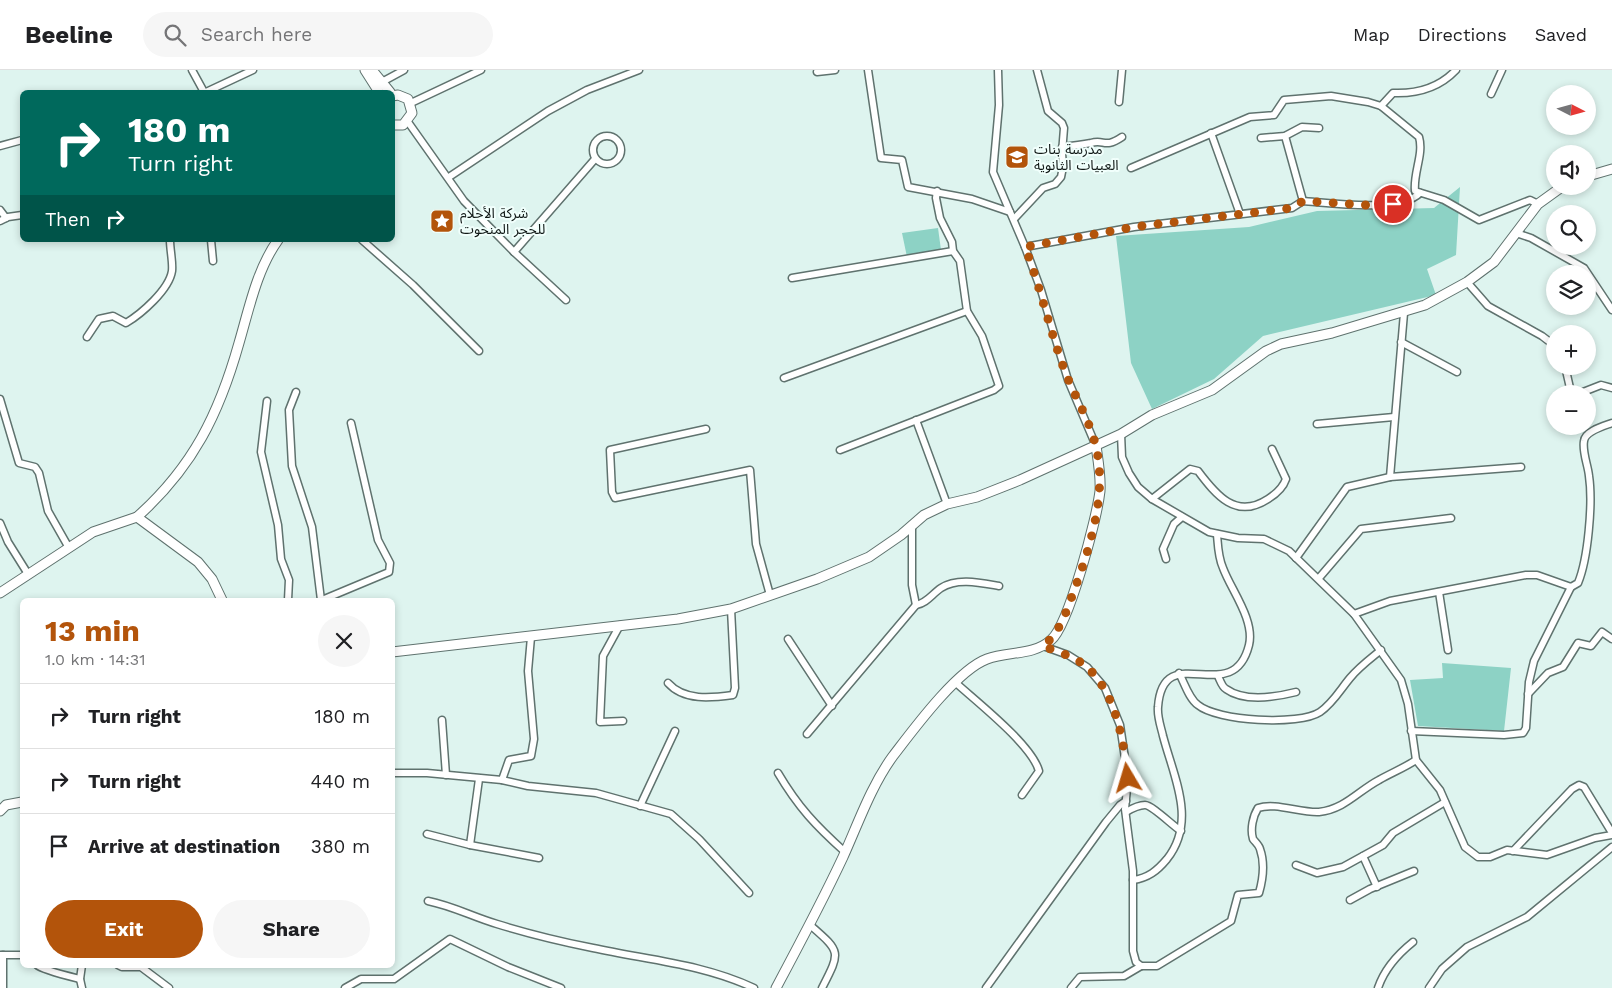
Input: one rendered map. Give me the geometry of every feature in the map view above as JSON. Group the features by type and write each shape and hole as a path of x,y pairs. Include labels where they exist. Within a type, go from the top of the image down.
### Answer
{"street":[{"path":"192,70 204,90"},
{"path":"209,90 253,70"},
{"path":"364,70 379,88"},
{"path":"372,70 379,88"},
{"path":"379,88 404,70"},
{"path":"411,103 481,70"},
{"path":"448,176 548,110 587,90 639,70"},
{"path":"817,72 835,70"},
{"path":"868,70 881,158 902,160 908,188 937,191 1010,212"},
{"path":"776,988 810,925 880,777 892,757 939,700 956,683 986,660 1043,646 1053,639 1062,622 1088,547 1100,490 1096,446 1062,363 1041,290 1025,247 993,172 999,105 998,70"},
{"path":"1014,220 1043,188 1055,184 1061,177 1064,128 1062,123 1048,111 1038,70"},
{"path":"1118,102 1122,70"},
{"path":"1381,106 1393,94 1409,94 1438,85 1456,70"},
{"path":"1491,94 1502,70"},
{"path":"395,95 403,96 411,103 412,113 408,122"},
{"path":"1131,168 1250,117 1274,114 1284,100 1331,96 1381,106 1419,136 1422,144 1414,177 1415,191 1444,200 1479,220 1530,200 1538,204"},
{"path":"408,122 464,201 514,252 566,300"},
{"path":"395,125 408,122"},
{"path":"1260,138 1285,136 1302,127 1318,128"},
{"path":"1211,133 1240,214"},
{"path":"514,252 595,160 593,146 599,138 608,136 617,140 621,153 617,161 608,165 595,160"},
{"path":"1285,136 1303,201"},
{"path":"1062,147 1087,146 1091,143 1111,145 1122,137"},
{"path":"0,146 20,141"},
{"path":"1596,174 1612,169"},
{"path":"840,450 994,390 999,386 982,336 967,311 960,261 952,251 952,242 940,218 936,198 937,191"},
{"path":"1025,247 1126,228 1292,208 1303,201 1381,206 1414,200 1420,193"},
{"path":"395,652 678,619 730,609 817,579 869,557 924,515 947,504 977,497 1096,446 1121,434 1152,414 1212,390 1249,362 1281,344 1332,333 1404,313 1425,305 1467,282 1494,262 1538,204 1550,195"},
{"path":"0,210 3,220 20,216"},
{"path":"1516,232 1531,238 1584,268 1612,310"},
{"path":"87,338 99,319 113,316 126,323 135,317 169,281 172,270 170,242"},
{"path":"211,242 213,261"},
{"path":"0,593 93,532 137,517 162,495 182,470 202,437 223,395 259,280 277,242"},
{"path":"364,242 413,285 478,351"},
{"path":"792,278 952,251"},
{"path":"1467,282 1481,302 1546,339"},
{"path":"784,378 967,311"},
{"path":"1390,477 1404,313"},
{"path":"1401,342 1457,372"},
{"path":"1596,387 1602,385 1612,388"},
{"path":"296,392 289,410 292,466 312,527 321,598"},
{"path":"0,399 20,463 35,467 39,473 48,511 68,548"},
{"path":"267,401 261,452 278,525 281,559 289,580 288,598"},
{"path":"1317,424 1394,417"},
{"path":"916,420 947,504"},
{"path":"326,598 389,572 390,563 378,540 351,423"},
{"path":"1354,614 1390,601 1526,575 1538,575 1570,586 1578,583 1582,574 1589,515 1590,477 1584,441 1587,435 1612,423"},
{"path":"706,429 610,450 612,492 615,498 750,470 756,544 770,595"},
{"path":"1121,434 1122,456 1129,473 1138,487 1152,499 1216,534 1238,538 1264,539 1289,550 1354,614 1401,680 1408,704 1416,760 1440,790 1465,847 1478,857 1490,857 1507,850 1513,851 1546,855 1612,834 1584,787 1579,785 1572,789 1513,851"},
{"path":"1152,499 1190,469 1195,469 1215,494 1224,500 1236,506 1259,505 1274,495 1286,479 1272,449"},
{"path":"1296,558 1347,487 1390,477 1521,467"},
{"path":"137,517 198,562 212,579 221,598"},
{"path":"1166,558 1162,549 1174,524 1182,517"},
{"path":"1319,578 1361,529 1451,518"},
{"path":"0,523 8,542 28,574"},
{"path":"912,525 912,585 916,605"},
{"path":"1133,880 1147,878 1162,865 1174,850 1181,831 1182,810 1178,785 1171,768 1158,708 1164,685 1169,677 1179,673 1218,676 1233,672 1242,661 1249,646 1250,634 1222,567 1216,534"},
{"path":"807,734 916,605 928,600 942,587 970,581 999,586"},
{"path":"1411,731 1504,735 1523,732 1526,728 1528,694 1534,661 1570,586"},
{"path":"1440,592 1448,650"},
{"path":"668,684 675,692 699,697 733,695 735,688 730,609"},
{"path":"620,625 603,656 600,722 623,722"},
{"path":"1528,694 1548,673 1563,667 1578,643 1591,646 1602,632 1612,639"},
{"path":"502,780 509,760 531,756 534,739 528,671 531,637"},
{"path":"788,639 832,706"},
{"path":"1043,646 1068,655 1087,667 1105,688 1120,725 1128,778 1126,812 1133,880 1134,952 1136,962 1141,966"},
{"path":"1179,673 1196,704 1208,712 1265,720 1291,719 1318,713 1333,701 1361,666 1381,650"},
{"path":"1218,676 1224,689 1238,695 1259,697 1296,692"},
{"path":"956,683 1014,736 1037,764 1039,771 1022,795"},
{"path":"442,720 446,775"},
{"path":"640,806 675,731"},
{"path":"1071,988 1080,977 1124,976 1141,966 1157,966 1230,922 1238,896 1259,893 1263,870 1260,848 1253,839 1252,826 1254,815 1258,808 1265,805 1292,811 1320,812 1351,802 1377,781 1416,760"},
{"path":"395,772 502,780 528,786 596,793 671,814 699,839 749,893"},
{"path":"778,773 797,805 845,852"},
{"path":"470,845 479,779"},
{"path":"986,988 1106,822 1120,805 1126,801"},
{"path":"2,806 20,802"},
{"path":"1296,865 1325,873 1343,867 1383,845 1393,833 1445,802"},
{"path":"1126,812 1143,804 1150,806 1168,823 1181,831"},
{"path":"427,834 470,845 539,858"},
{"path":"1429,988 1442,970 1467,948 1527,917 1612,847"},
{"path":"1363,856 1377,887"},
{"path":"1350,900 1414,871"},
{"path":"428,901 450,905 496,924 593,948 689,965 734,978 754,988"},
{"path":"810,925 833,945 836,954 834,964 822,988"},
{"path":"345,988 361,979 394,979 450,939 540,985 562,988"},
{"path":"1378,988 1382,976 1403,950 1413,942"},
{"path":"3,988 1,955 20,956"},
{"path":"41,968 55,970 80,979"},
{"path":"82,968 80,979 82,988"},
{"path":"142,968 169,988"}],"green space":[{"path":"1460,187 1456,255 1427,269 1436,295 1263,336 1214,379 1152,409 1131,363 1116,236 1249,227 1317,211 1434,208"},
{"path":"938,228 941,250 907,257 902,233"},
{"path":"1442,663 1511,668 1504,731 1418,726 1410,680 1443,678"}],"place":[{"name":"مدرسة بنات العبيات الثانوية","path":"1017,157"},
{"name":"شركة الأحلام للحجر المنحوت","path":"442,221"}],"route":[{"path":"1128,778 1120,725 1105,688 1087,667 1068,655 1043,646 1053,639 1062,622 1077,583 1088,547 1100,490 1096,446 1068,380 1041,290 1025,247 1134,227 1292,208 1303,201 1381,206 1393,204"}]}
